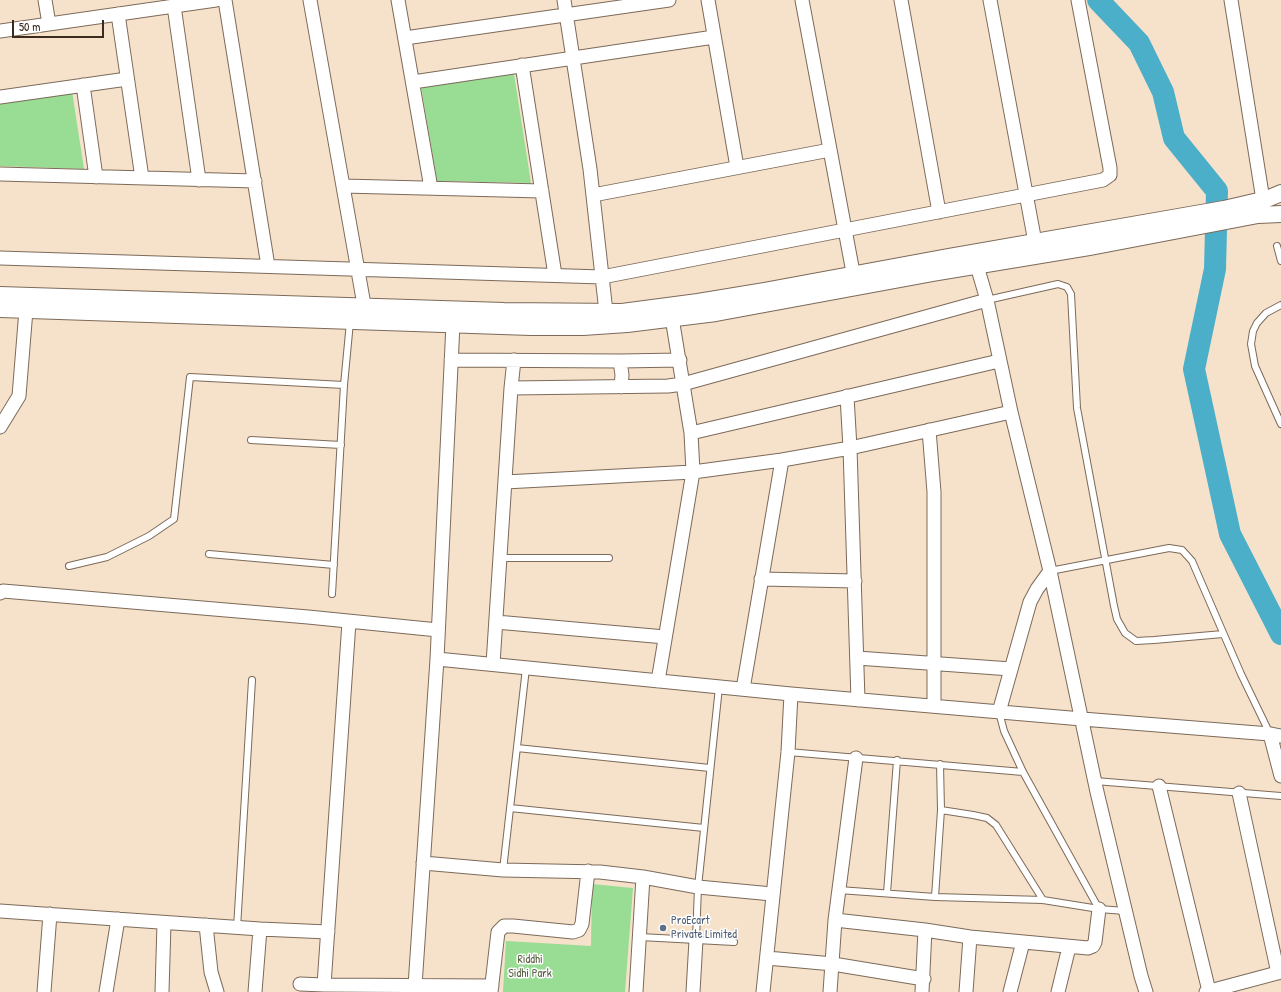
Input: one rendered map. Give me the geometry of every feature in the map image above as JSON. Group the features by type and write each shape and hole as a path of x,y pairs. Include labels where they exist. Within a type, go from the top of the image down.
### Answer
{"street":[{"path":"45,0 49,24"},
{"path":"0,31 216,0"},
{"path":"225,0 268,266"},
{"path":"310,0 358,269 358,314"},
{"path":"398,0 431,188"},
{"path":"564,0 593,195 606,312"},
{"path":"405,38 669,0"},
{"path":"708,0 737,167"},
{"path":"802,0 855,281"},
{"path":"900,0 939,212"},
{"path":"990,0 1035,242"},
{"path":"0,258 602,277 1104,180 1110,175 1110,168 1078,0"},
{"path":"1231,0 1263,200"},
{"path":"174,6 199,180"},
{"path":"118,14 142,178"},
{"path":"413,82 714,37"},
{"path":"522,65 555,275"},
{"path":"0,97 127,79"},
{"path":"83,86 96,177"},
{"path":"593,195 830,150"},
{"path":"0,174 255,181"},
{"path":"343,186 542,191"},
{"path":"1226,215 1281,193"},
{"path":"0,309 358,314 622,312 977,266 1088,240 1226,215 1281,214"},
{"path":"0,295 358,314 452,324 583,327 716,313 1035,242 1088,240"},
{"path":"977,266 986,300 1010,412 1050,571 1094,781 1146,992"},
{"path":"511,388 668,386 683,384 986,300"},
{"path":"0,427 19,396 26,310"},
{"path":"658,681 693,472 691,432 672,318"},
{"path":"415,986 437,659 452,324"},
{"path":"451,360 680,360"},
{"path":"493,664 514,360"},
{"path":"620,361 622,375 621,387"},
{"path":"691,432 999,361"},
{"path":"847,396 855,581 858,700"},
{"path":"505,482 693,472 782,460 850,448 1010,412"},
{"path":"929,430 934,492 934,706"},
{"path":"743,689 782,460"},
{"path":"999,712 1030,602 1050,571"},
{"path":"761,579 855,581"},
{"path":"0,593 3,591 308,617 438,630"},
{"path":"324,985 349,622"},
{"path":"496,622 665,637"},
{"path":"857,658 1011,669"},
{"path":"437,659 791,694 1275,735 1281,776"},
{"path":"764,992 772,894 788,752 791,694"},
{"path":"830,992 835,920 856,758"},
{"path":"1159,786 1207,992 1280,973 1239,793"},
{"path":"423,863 503,870 588,871 643,877 698,887 772,894"},
{"path":"300,984 491,989 498,932 504,926 573,932 579,930 582,924 588,871"},
{"path":"636,992 643,877"},
{"path":"835,920 925,930 970,937 1088,948 1093,946 1095,942 1099,909"},
{"path":"0,911 237,928 328,932"},
{"path":"44,992 50,914"},
{"path":"106,992 118,919"},
{"path":"162,992 164,922"},
{"path":"206,926 211,972 217,992"},
{"path":"255,992 260,929"},
{"path":"767,958 833,964 923,985 925,930"},
{"path":"966,992 970,937"},
{"path":"693,992 696,940"},
{"path":"1010,992 1022,942"},
{"path":"1058,992 1069,947"}],"lane":[{"path":"1277,246 1281,260"},
{"path":"986,300 1058,284 1067,287 1071,294 1077,408 1117,619 1125,633 1136,641 1224,634"},
{"path":"1281,305 1266,313 1257,323 1253,331 1251,344 1255,366 1281,424"},
{"path":"332,594 344,385 358,314"},
{"path":"69,566 107,557 149,536 174,519 190,377 344,385"},
{"path":"251,440 341,445"},
{"path":"1050,571 1105,559 1169,548 1182,550 1192,561 1224,634 1275,735"},
{"path":"209,554 334,565"},
{"path":"500,558 609,558"},
{"path":"503,870 526,668"},
{"path":"237,928 252,680"},
{"path":"696,940 698,887 719,687"},
{"path":"999,712 1004,731 1023,772 1099,909"},
{"path":"517,748 710,768"},
{"path":"788,752 897,760 1023,772"},
{"path":"887,894 897,760"},
{"path":"935,897 940,810 940,764"},
{"path":"1094,781 1281,796"},
{"path":"510,808 704,828"},
{"path":"940,810 987,818 996,825 1043,900"},
{"path":"839,890 935,897 1043,900 1099,909 1125,911"},
{"path":"640,937 734,942"}],"green space":[{"path":"514,74 531,183 437,181 421,86"},
{"path":"72,91 84,169 0,166 0,102"},
{"name":"Riddhi Sidhi Park","path":"592,884 633,888 625,992 503,992 506,941 591,946"}],"waterway":[{"path":"1098,0 1139,43 1163,92 1174,138 1217,191 1215,269 1194,369 1230,534 1281,634"}],"place":[{"name":"ProEcart Private Limited","path":"663,928"}]}
